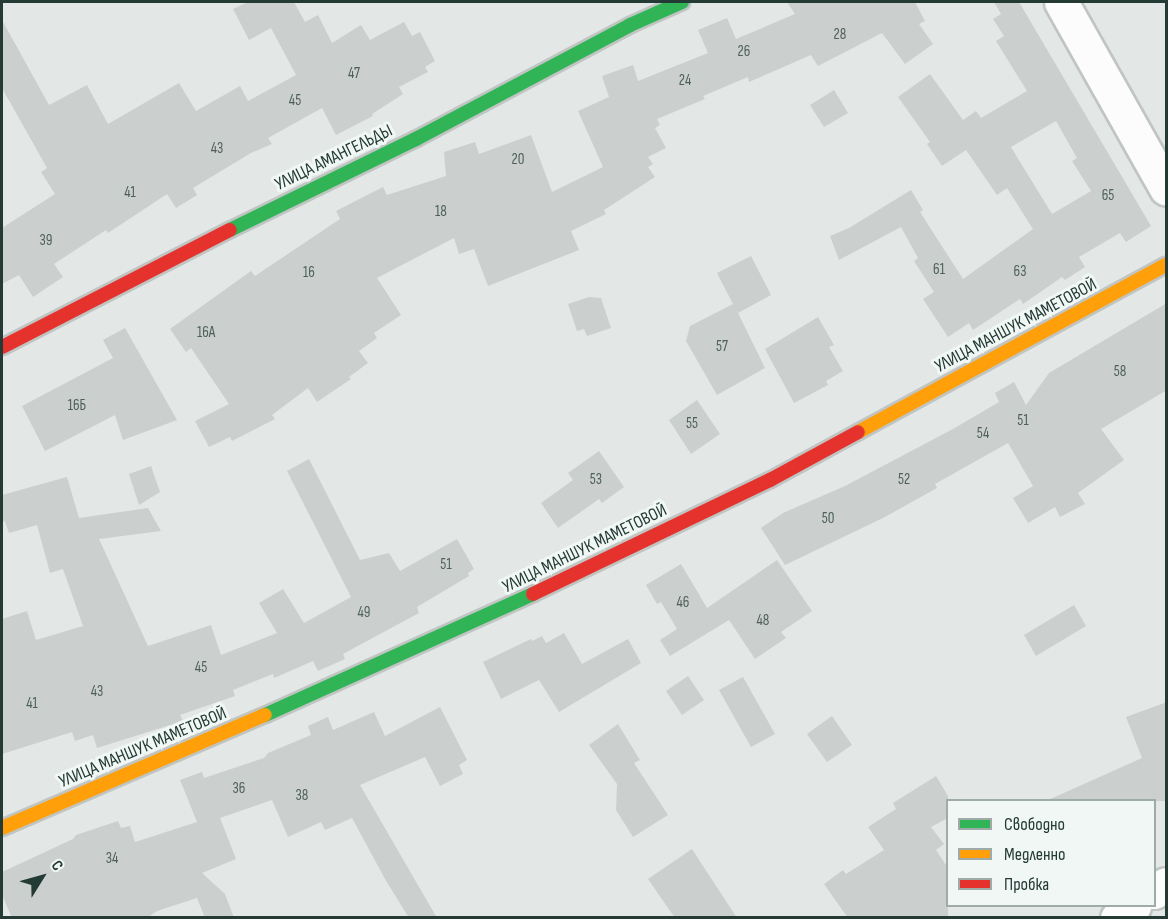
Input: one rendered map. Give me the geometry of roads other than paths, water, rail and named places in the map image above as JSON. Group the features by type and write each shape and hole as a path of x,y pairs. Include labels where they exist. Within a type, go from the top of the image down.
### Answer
{"street":[{"name":"УЛИЦА АМАНГЕЛЬДЫ","path":"2,347 261,214 416,139 630,25 682,2"},
{"path":"1061,2 1167,188"},
{"name":"УЛИЦА МАНШУК МАМЕТОВОЙ","path":"2,828 160,762 483,618 770,480 1167,265"},
{"path":"1116,918 1132,907"}]}
